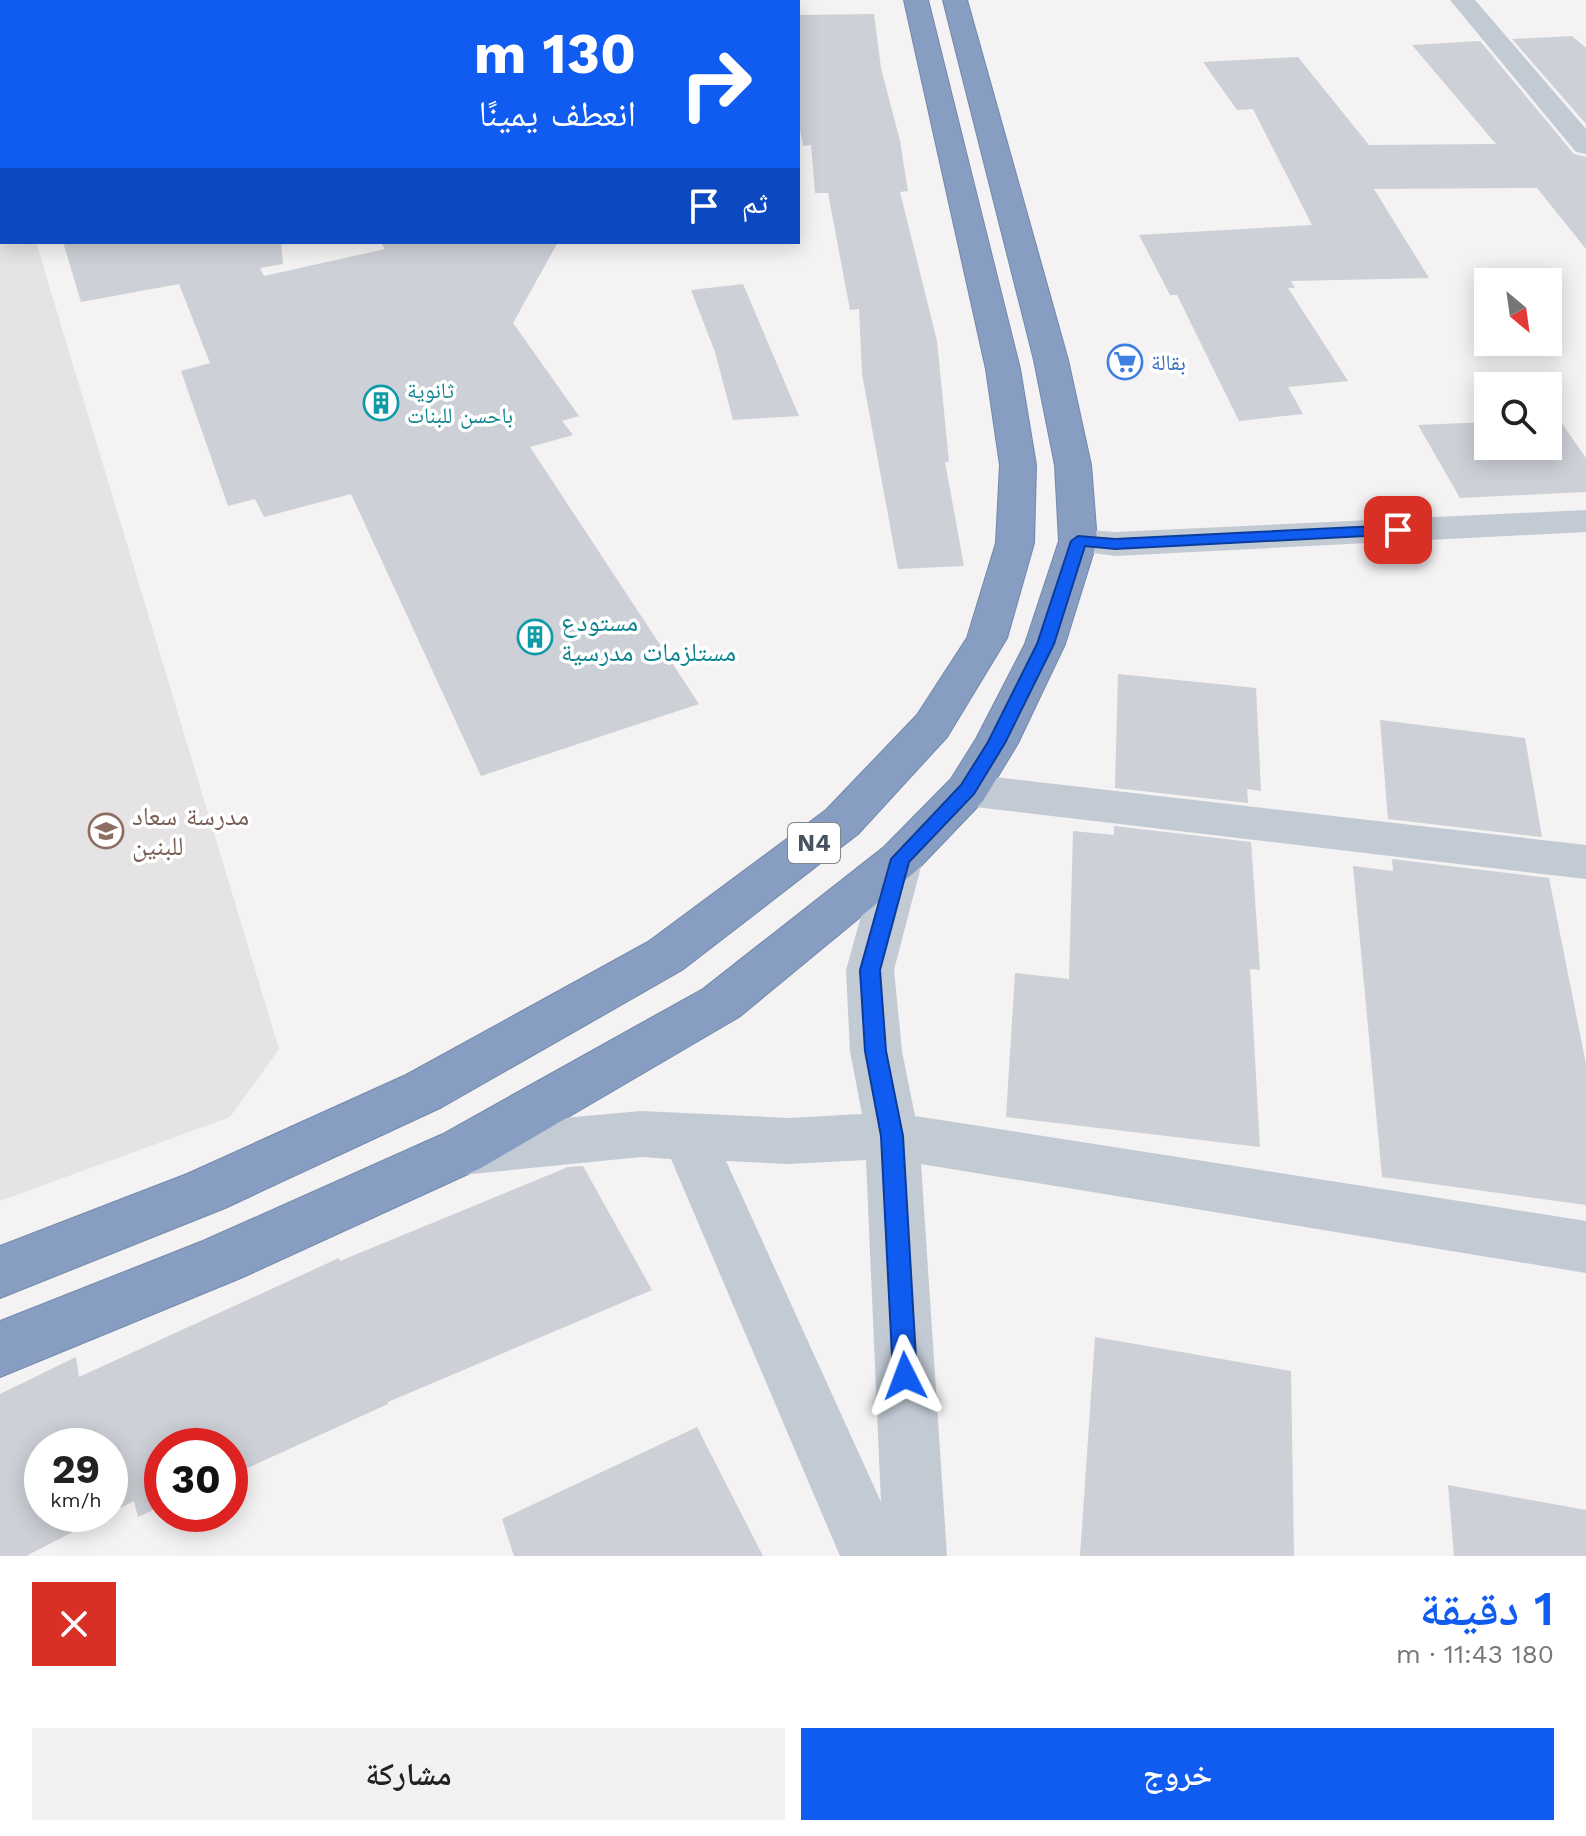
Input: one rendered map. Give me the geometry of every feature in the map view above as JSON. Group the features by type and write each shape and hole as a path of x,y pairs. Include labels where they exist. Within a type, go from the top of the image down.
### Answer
{"highway":[{"name":"N4","path":"0,1272 206,1191 424,1091 665,956 842,822 932,726 987,638 1015,543 1018,465 1003,369 916,0"},
{"name":"N4","path":"0,1349 223,1259 462,1151 721,1003 900,859 967,790 996,743 1045,644 1078,541 1073,465 1051,360 955,0"}],"street":[{"path":"1462,0 1586,146"},
{"path":"1078,541 1115,544 1586,521"},
{"path":"967,790 1586,862"},
{"path":"900,859 870,970 876,1051 892,1136 915,1556"},
{"path":"462,1151 641,1134 788,1141 892,1136 1586,1247"},
{"path":"688,1136 872,1556"}],"shaded area":[{"name":"مدرسة سعاد للبنين","path":"0,244 37,244 279,1049 230,1117 0,1201"}],"building":[{"path":"874,14 881,68 900,141 908,191 900,192 937,341 949,462 945,462 964,566 898,569 862,374 859,309 850,310 828,193 815,193 811,145 803,146 800,130 800,15"},
{"path":"1572,36 1586,48 1586,124 1512,39"},
{"path":"1480,41 1574,154 1586,157 1586,249 1537,188 1374,189 1429,278 1291,281 1295,288 1288,288 1348,381 1288,387 1303,414 1239,421 1177,295 1170,295 1139,235 1312,225 1253,109 1237,110 1203,62 1298,57 1369,145 1496,144 1412,45"},
{"path":"64,244 281,244 283,264 260,268 264,276 385,249 381,244 557,244 513,323 579,416 562,421 573,435 530,447 699,704 481,776 351,494 264,517 255,499 228,506 181,371 210,363 179,284 81,302"},
{"path":"743,284 799,416 733,420 715,352 691,290"},
{"path":"1474,423 1474,460 1562,460 1562,423 1586,458 1586,492 1460,498 1418,425"},
{"path":"1118,674 1256,688 1261,791 1247,789 1248,803 1115,788"},
{"path":"1380,720 1525,738 1542,837 1388,819"},
{"path":"1114,826 1251,842 1260,970 1250,969 1260,1147 1006,1117 1015,973 1069,979 1073,831 1114,835"},
{"path":"1392,859 1549,878 1586,1064 1586,1205 1382,1177 1353,866 1393,871"},
{"path":"583,1166 652,1290 388,1402 248,1468 248,1428 144,1428 144,1514 138,1517 134,1501 128,1504 128,1428 24,1428 24,1532 73,1532 26,1556 0,1556 0,1394 76,1357 79,1377 339,1258 340,1261 568,1167"},
{"path":"1095,1337 1291,1371 1294,1556 1080,1556"},
{"path":"697,1427 763,1556 514,1556 502,1519"},
{"path":"1448,1485 1586,1510 1586,1556 1454,1556"}],"place":[{"name":"بقالة","path":"1125,362"},
{"name":"ثانوية باحسن للبنات","path":"381,403"},
{"name":"مستودع مستلزمات مدرسية","path":"535,637"},
{"name":"مدرسة سعاد للبنين","path":"106,831"}],"route":[{"path":"905,1376 892,1136 876,1051 870,970 900,859 967,790 996,743 1045,644 1078,541 1115,544 1398,530"}]}
